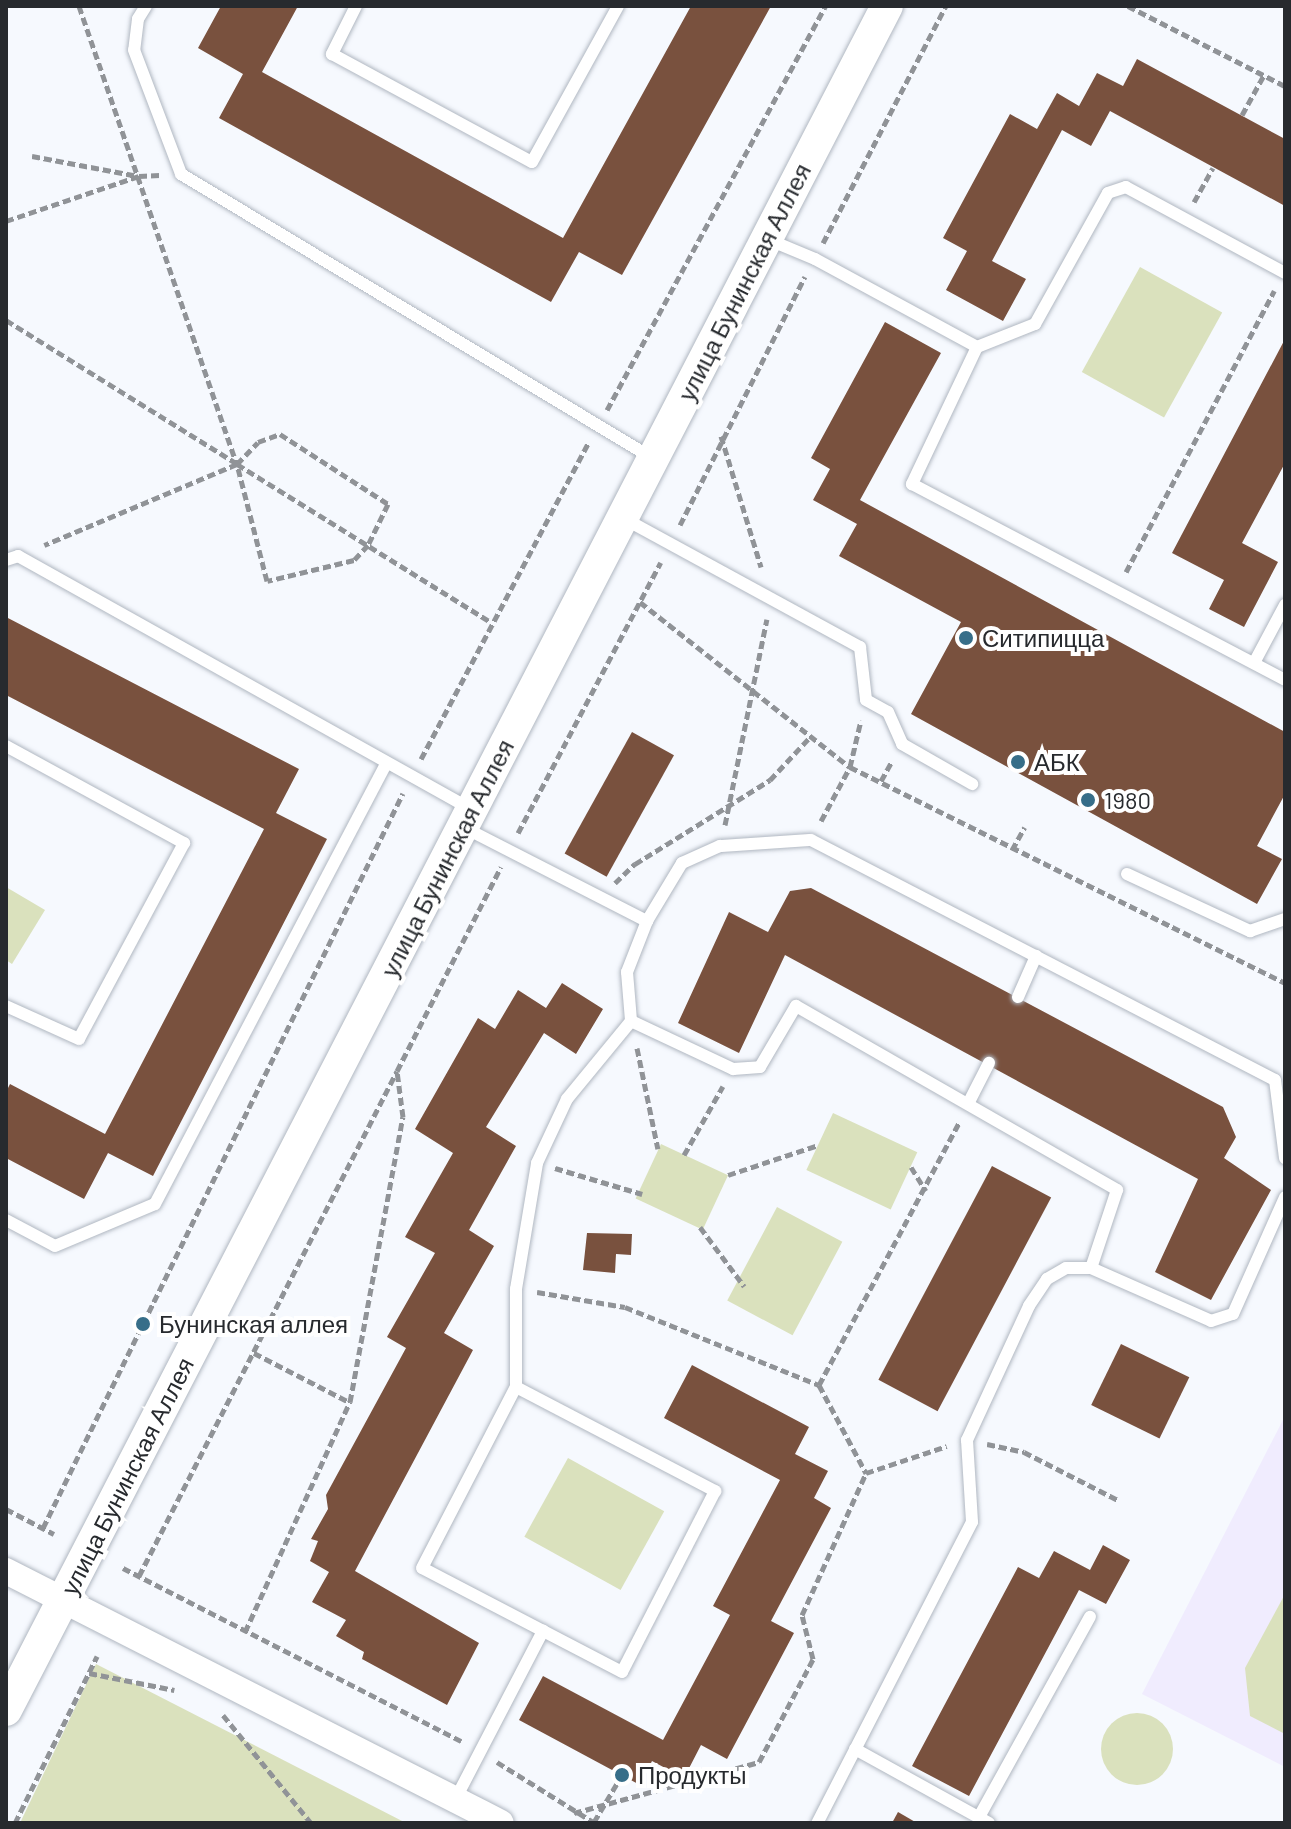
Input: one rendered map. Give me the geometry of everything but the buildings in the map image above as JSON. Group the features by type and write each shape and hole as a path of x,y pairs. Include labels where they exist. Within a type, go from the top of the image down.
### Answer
{"street":[{"name":"улица Бунинская Аллея","path":"6,1710 887,6"},
{"path":"6,1571 501,1823"}],"lane":[{"path":"146,6 138,19 134,50 181,174 653,458"},
{"path":"356,6 332,54 532,162 618,6"},
{"path":"1284,273 1126,187 1108,193 1035,324 977,347 912,484 1285,680"},
{"path":"766,239 815,259 977,347"},
{"path":"623,518 860,647 866,700 888,712 902,744 972,784"},
{"path":"12,558 387,763 468,818 509,851 647,921"},
{"path":"1254,663 1285,605"},
{"path":"6,746 184,843 79,1039 6,1006"},
{"path":"6,1220 55,1246 155,1204 387,763"},
{"path":"516,1387 715,1491 622,1672 422,1568 516,1387 516,1289 537,1163 567,1099 631,1021 627,972 647,921 682,863 720,846 811,840 1275,1080 1285,1158"},
{"path":"1127,874 1250,931 1285,919"},
{"path":"1018,997 1036,956"},
{"path":"631,1021 733,1069 760,1067 796,1006 969,1102 1117,1190 1091,1268"},
{"path":"969,1102 989,1063"},
{"path":"817,1823 972,1522 967,1440 1047,1279 1066,1268 1091,1268 1211,1321 1233,1314 1285,1197"},
{"path":"855,1749 984,1820 1090,1617"},
{"path":"455,1800 543,1631"}],"path":[{"path":"12,558 237,464 258,442 280,434 388,504 368,545 354,560 267,581 237,464 79,6"},
{"path":"529,844 516,837 671,543 721,436 946,6"},
{"path":"1128,6 1285,86"},
{"path":"1242,115 1264,75"},
{"path":"32,156 139,176 181,174"},
{"path":"1185,219 1213,168"},
{"path":"6,221 139,176"},
{"path":"1117,591 1284,273"},
{"path":"6,320 491,622"},
{"path":"720,846 771,601 721,436"},
{"path":"640,602 850,767 1285,983"},
{"path":"811,840 850,767 866,700"},
{"path":"599,879 613,886 635,864 728,810 770,780 809,734"},
{"path":"1012,850 1025,827"},
{"path":"139,1576 509,851"},
{"path":"631,1021 658,1149"},
{"path":"684,1155 733,1069"},
{"path":"245,1632 350,1402 403,1117 397,1071"},
{"path":"819,1385 926,1191 969,1102"},
{"path":"728,1175 818,1145"},
{"path":"537,1163 642,1194"},
{"path":"911,1167 926,1191"},
{"path":"700,1227 744,1286"},
{"path":"516,1289 625,1307 819,1385 866,1473"},
{"path":"254,1353 350,1402"},
{"path":"574,1813 759,1762 813,1659 802,1615 866,1473 967,1440 1024,1452 1118,1500"},
{"path":"6,1509 54,1534"},
{"path":"123,1568 479,1750 594,1823 622,1775"},
{"path":"15,1823 97,1656"},
{"path":"217,1709 311,1823"}],"shaded area":[{"path":"1285,1416 1285,1767 1142,1694"}],"green space":[{"path":"1140,267 1222,313 1164,418 1082,372"},
{"path":"6,887 45,910 12,964 6,960"},
{"path":"833,1113 917,1152 891,1209 806,1170"},
{"path":"661,1144 728,1175 703,1230 636,1198"},
{"path":"777,1207 842,1242 793,1335 727,1301"},
{"path":"568,1458 664,1511 621,1590 524,1537"},
{"path":"1285,1594 1285,1734 1250,1716 1245,1668"},
{"path":"96,1664 406,1823 20,1823"},
{"path":"1137,1713 1157,1719 1167,1729 1173,1749 1167,1769 1157,1779 1137,1785 1117,1779 1107,1769 1101,1749 1107,1729 1117,1719"}],"place":[{"name":"Ситипицца","path":"966,638"},
{"name":"АБК","path":"1018,762"},
{"name":"1980","path":"1088,800"},
{"name":"Бунинская аллея","path":"143,1324"},
{"name":"Продукты","path":"622,1775"}]}
